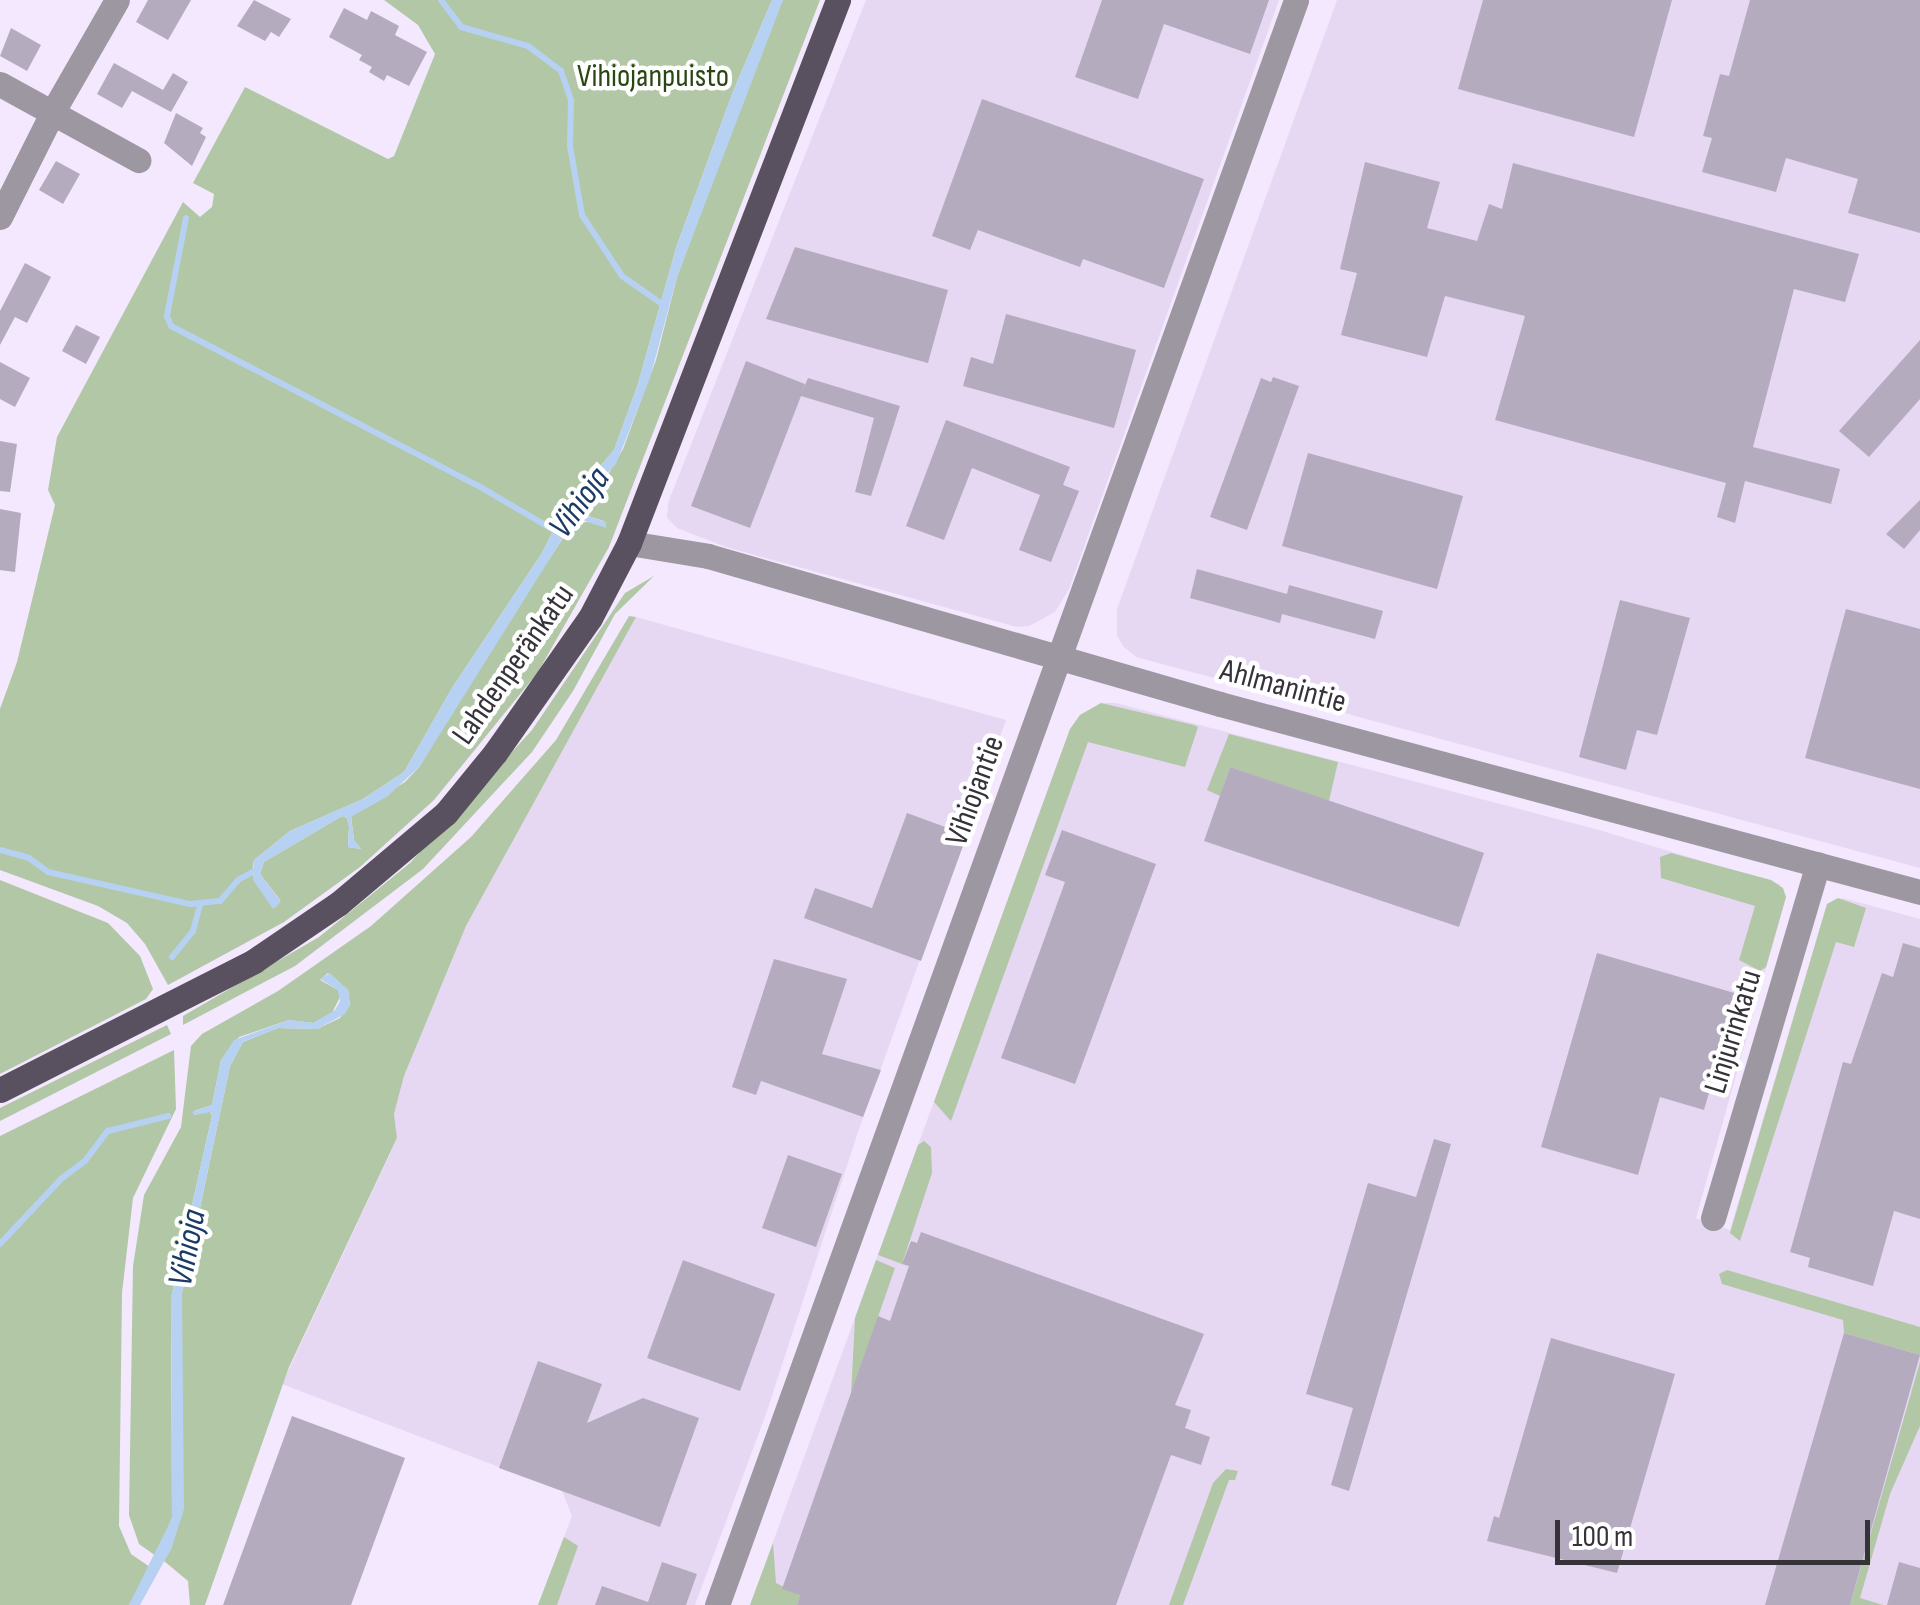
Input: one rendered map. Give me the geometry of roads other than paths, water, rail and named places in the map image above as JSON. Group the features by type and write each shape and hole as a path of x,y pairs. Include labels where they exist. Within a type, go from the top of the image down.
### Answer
{"main road":[{"name":"Lahdenperänkatu","path":"0,1090 254,961 338,904 446,813 542,691 590,618 630,543 838,0"}],"street":[{"path":"0,217 52,113 117,0"},
{"name":"Vihiojantie","path":"717,1605 1296,0"},
{"path":"0,84 138,160"},
{"name":"Ahlmanintie","path":"630,543 708,556 1060,654 1234,708 1920,892"},
{"name":"Linjurinkatu","path":"1713,1218 1818,864"}],"water":[{"name":"Vihioja","path":"772,0 783,0 677,277 650,378 616,464 577,507 578,513 606,522 606,528 582,520 569,528 420,766 388,796 351,817 354,840 361,849 348,847 349,827 347,818 342,816 264,862 260,874 281,902 273,909 253,880 254,860 290,831 363,799 404,772 452,688 542,553 565,507 614,450 638,384 676,248 732,94"},
{"name":"Vihioja","path":"330,973 348,990 350,1005 345,1014 317,1029 278,1028 243,1042 230,1066 182,1293 184,1509 172,1547 140,1605 129,1605 172,1518 171,1298 212,1116 211,1112 192,1112 212,1105 221,1060 234,1040 289,1020 313,1023 335,1010 340,1001 338,990 320,979"}],"waterway":[{"path":"441,0 461,27 528,46 561,71 571,100 570,146 582,215 622,276 662,304"},
{"name":"Vihioja","path":"186,218 167,316 171,326 477,485 557,532"},
{"path":"0,850 29,858 48,872 190,904 220,901 238,880 256,870"},
{"path":"172,957 193,931 200,904"},
{"path":"0,1244 61,1179 85,1161 108,1131 168,1116"}],"park label":[{"name":"Vihiojanpuisto","path":"653,77"}]}
